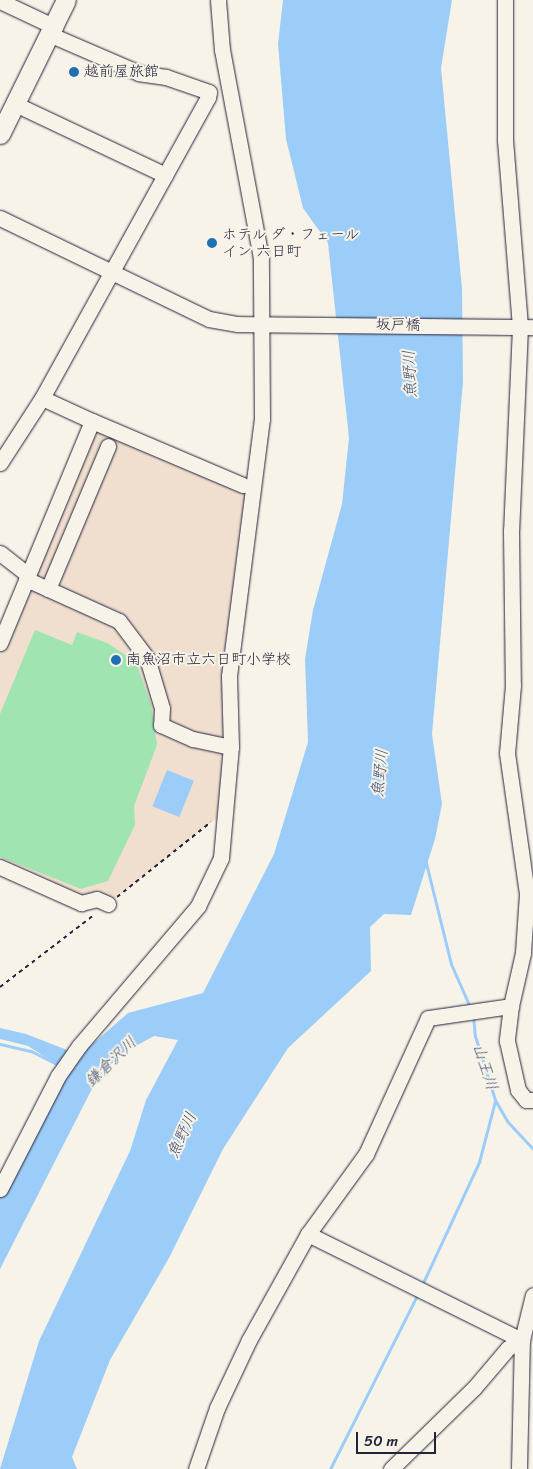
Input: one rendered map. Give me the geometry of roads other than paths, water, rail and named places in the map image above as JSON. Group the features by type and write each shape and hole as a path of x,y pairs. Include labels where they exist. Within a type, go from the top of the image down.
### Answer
{"main road":[{"path":"0,134 9,105 53,31 66,0"}],"street":[{"path":"0,1189 64,1068 162,952 198,906 210,883 223,848 231,747 229,676 262,419 261,258 222,50 218,0"},
{"path":"505,0 505,140 526,327 510,530 513,686 506,753 527,894 523,953 510,1006 507,1041 518,1090 526,1100 533,1100"},
{"path":"0,1 53,31 139,73 166,78 209,92 42,398 0,463"},
{"path":"9,105 165,175"},
{"name":"坂戸橋","path":"0,218 209,319 238,324 277,322 526,327"},
{"path":"42,398 243,485"},
{"path":"0,643 92,421"},
{"path":"48,589 108,446"},
{"path":"0,552 27,577 48,589 119,621 147,658 162,708 162,725 193,739 231,747"},
{"path":"0,867 81,903 97,899 108,904"},
{"path":"196,1469 218,1408 249,1340 308,1234 366,1154 428,1018 510,1006"},
{"path":"308,1234 522,1340"},
{"path":"519,1469 522,1340 533,1295"},
{"path":"391,1469 474,1388 508,1348 522,1340"}],"water":[{"path":"283,0 452,0 441,68 462,288 463,382 432,734 442,804 435,839 411,915 384,914 370,927 371,971 288,1048 223,1149 169,1258 110,1360 72,1457 77,1469 0,1469 39,1341 130,1151 146,1100 178,1040 154,1036 121,1054 97,1079 0,1269 0,1189 69,1072 28,1046 0,1039 0,1028 26,1034 80,1055 128,1013 203,993 274,854 308,742 305,659 313,610 342,504 349,438 328,243 303,208 286,139 278,44"},
{"path":"167,770 194,781 179,817 152,806"}],"waterway":[{"name":"山王川","path":"426,863 451,964 470,1007"},
{"name":"山王川","path":"473,1015 475,1036 495,1100 507,1121 533,1149"},
{"path":"0,1044 31,1051 60,1066"},
{"name":"山王川","path":"422,1285 479,1162 495,1101"},
{"name":"山王川","path":"330,1469 418,1293"}],"place":[{"name":"越前屋旅館","path":"74,72"},
{"name":"ホテル ダ・フェール イン 六日町","path":"212,243"},
{"name":"南魚沼市立六日町小学校","path":"116,660"}],"water label":[{"name":"魚野川","path":"410,374"},
{"name":"魚野川","path":"380,773"},
{"name":"鎌倉沢川","path":"111,1062"},
{"name":"魚野川","path":"182,1135"}]}
